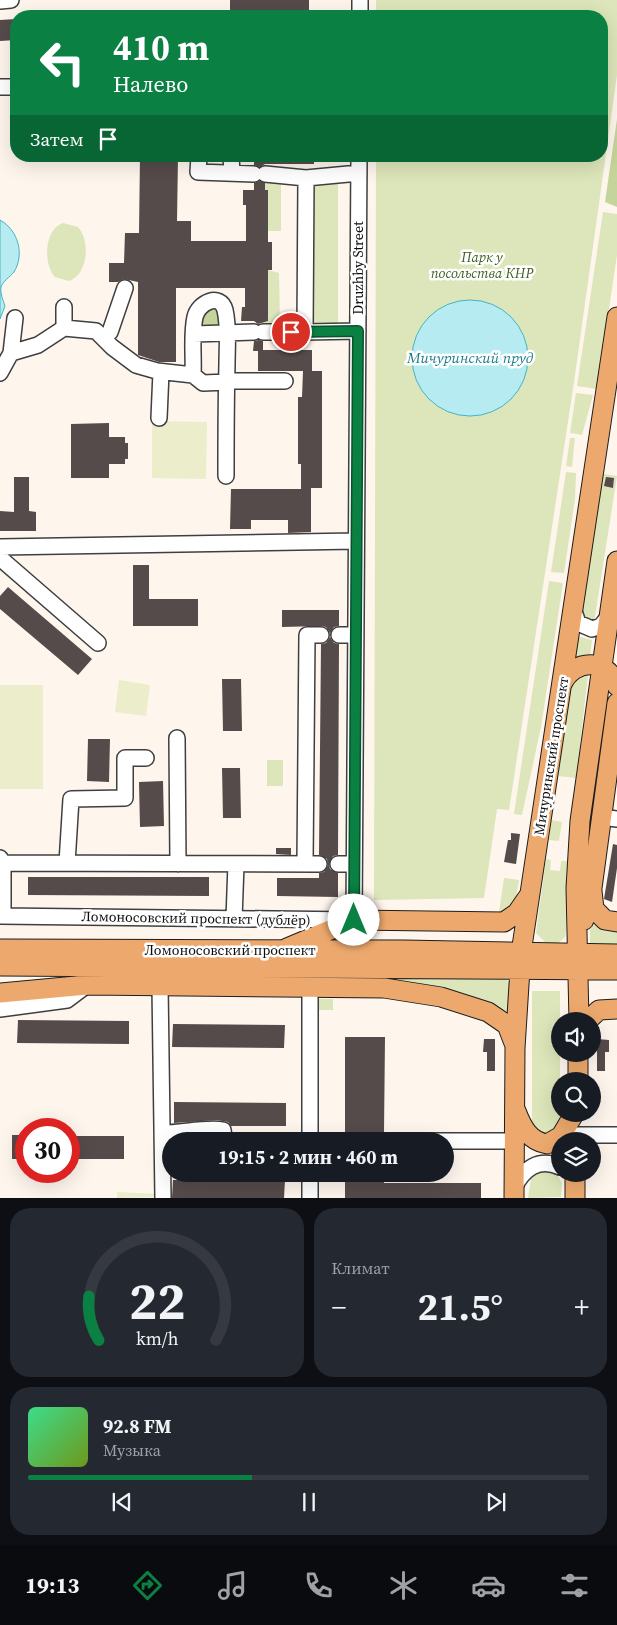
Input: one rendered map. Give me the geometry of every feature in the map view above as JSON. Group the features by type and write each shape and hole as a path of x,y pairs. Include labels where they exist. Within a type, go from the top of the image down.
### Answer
{"main road":[{"name":"Мичуринский проспект","path":"514,1193 515,1048 520,961 617,317"},
{"path":"579,1012 576,888 580,821 617,561"},
{"path":"562,684 570,672 580,665 593,664 610,672 617,686"},
{"path":"579,960 592,888 609,818 617,703"},
{"path":"592,888 594,909 605,920 617,922"},
{"name":"Ломоносовский проспект (дублёр)","path":"354,920 498,923 510,919 517,913 529,894"},
{"path":"282,950 354,920"},
{"name":"Ломоносовский проспект","path":"0,949 282,950 520,961"},
{"path":"520,961 579,960 617,954"},
{"path":"520,961 557,970 579,960 617,970"},
{"name":"Ломоносовский проспект","path":"0,966 424,968 520,961"},
{"path":"339,986 424,968"},
{"path":"0,971 87,986"},
{"path":"0,993 87,986 339,986 413,992 471,1006 501,1019 507,1025 515,1048"},
{"path":"597,1012 599,1010 617,1009"},
{"path":"514,1102 528,1135 540,1143 553,1142 561,1136 570,1122"}],"street":[{"path":"0,1 11,0"},
{"path":"199,162 198,172 306,178 359,173"},
{"path":"232,162 232,173"},
{"name":"Druzhby Street","path":"354,920 359,162"},
{"path":"305,332 306,178"},
{"path":"103,338 110,332 124,288"},
{"path":"193,374 195,316 200,306 214,301 221,304 224,309 227,333 226,476"},
{"path":"64,307 64,328"},
{"path":"0,373 11,353 15,318"},
{"path":"11,353 38,345 64,328 96,332 136,365 161,372 193,374 204,383 285,381"},
{"path":"194,334 358,331"},
{"path":"160,418 161,372"},
{"path":"0,547 356,541"},
{"path":"0,558 98,643"},
{"path":"574,611 578,623 587,628 601,626 609,616"},
{"path":"1,916 2,861 312,864 306,635 321,635"},
{"path":"339,635 356,635"},
{"path":"177,738 178,864"},
{"path":"67,863 71,799 125,798 125,758 146,758"},
{"path":"234,918 236,864"},
{"path":"338,864 354,864"},
{"name":"Ломоносовский проспект (дублёр)","path":"1,916 354,920"},
{"path":"0,1009 67,1000 87,986"},
{"path":"160,986 163,1132"},
{"path":"310,986 310,1132"},
{"path":"601,1136 617,1135"},
{"path":"454,1141 514,1141"},
{"path":"514,1193 520,1176 537,1164 551,1164"},
{"path":"163,1182 163,1198"},
{"path":"310,1182 310,1198"}],"green space":[{"name":"Парк у посольства КНР","path":"376,0 617,0 617,75 608,139 608,10 376,10"},
{"path":"617,119 617,207 605,202"},
{"name":"Парк у посольства КНР","path":"376,162 605,162 574,382 509,810 497,809 484,898 374,900"},
{"path":"314,182 338,182 338,328 314,328"},
{"path":"265,183 281,183 281,231 268,231 268,190 265,190"},
{"path":"603,212 617,214 617,255 597,389 577,386"},
{"path":"63,223 78,227 82,233 86,248 86,256 81,271 69,281 55,277 51,271 47,256 47,247 52,232"},
{"path":"268,270 279,273 280,324 263,324"},
{"path":"207,308 215,308 221,314 221,322 215,328 207,328 201,322 201,314"},
{"path":"576,393 593,395 582,435 570,433"},
{"path":"152,421 207,422 206,479 152,478"},
{"path":"570,438 575,438 572,467 566,466"},
{"path":"566,472 576,473 575,499 564,573 551,572"},
{"path":"597,473 617,476 594,623 582,620 589,570"},
{"path":"549,581 563,583 541,727 522,815 514,814"},
{"path":"577,636 592,640 590,656 574,658"},
{"path":"588,675 576,778 558,776 571,685 581,676"},
{"path":"119,680 150,685 146,716 115,712"},
{"path":"0,685 43,685 43,789 0,789"},
{"path":"267,760 283,760 283,786 267,786"},
{"path":"551,820 562,822 559,841 549,840"},
{"path":"546,859 551,860 550,870 560,871 561,861 567,861 566,932 565,937 557,944 547,944 536,933"},
{"path":"504,878 519,880 515,903 504,912 499,912"},
{"path":"590,921 601,929 617,932 617,948 590,948"},
{"path":"389,977 504,978 510,983 509,1012 384,980"},
{"path":"532,991 560,991 560,1012 551,1012 551,1062 560,1062 560,1072 551,1072 551,1122 562,1123 549,1136 536,1133 532,1123"},
{"path":"312,999 333,999 333,1010 312,1010"},
{"path":"540,1170 551,1171 551,1182 562,1183 561,1197 528,1198 531,1179"},
{"path":"117,1192 160,1194 160,1197 117,1198"}],"water":[{"path":"0,220 6,224 15,236 18,243 19,258 14,272 1,287 5,306 0,319"},
{"name":"Мичуринский пруд","path":"470,300 492,305 511,317 523,336 528,358 523,380 511,399 492,411 470,416 448,411 429,399 417,380 412,358 417,336 429,317 448,305"}],"building":[{"path":"230,0 309,0 309,10 230,10"},
{"path":"10,19 10,40 0,41 0,20"},
{"path":"140,162 178,162 177,221 191,221 191,241 246,241 246,205 243,205 243,190 254,190 254,183 259,181 265,183 265,190 268,190 268,242 272,242 272,270 268,270 268,321 258,324 254,321 241,321 242,307 245,307 245,288 176,288 176,362 159,362 138,355 138,282 124,279 118,282 109,282 109,263 124,263 125,233 139,233"},
{"path":"254,162 314,162 314,164 265,164 260,167 254,165"},
{"path":"254,341 263,341 263,350 312,350 312,371 322,371 322,488 311,488 311,532 288,533 288,520 251,520 251,529 230,529 231,489 301,489 301,464 298,464 298,397 302,397 303,371 258,371 258,351 253,351"},
{"path":"109,423 109,437 125,437 125,443 128,443 128,459 125,459 125,464 109,464 109,478 71,478 71,424"},
{"path":"14,477 29,477 29,511 36,512 36,531 0,531 0,511 14,512"},
{"path":"606,477 614,478 613,488 604,486"},
{"path":"133,565 149,565 149,599 198,599 198,626 133,626"},
{"path":"8,587 92,659 78,675 0,609 0,596"},
{"path":"282,610 339,610 339,626 334,627 330,633 326,627 321,626 282,627"},
{"path":"330,637 334,643 339,644 338,855 333,856 329,864 330,869 338,873 338,897 277,896 277,878 319,878 319,873 324,872 328,865 327,859 319,855 321,644 326,643"},
{"path":"222,679 241,679 242,731 223,731"},
{"path":"88,739 110,739 109,782 87,781"},
{"path":"222,768 240,768 241,818 223,818"},
{"path":"163,781 164,826 140,827 139,782"},
{"path":"511,833 520,834 516,864 504,862 508,840 511,840"},
{"path":"613,844 617,845 617,868 612,902 604,899"},
{"path":"276,848 291,848 291,855 276,854"},
{"path":"28,877 209,877 209,896 28,895"},
{"path":"18,1020 129,1021 129,1044 17,1043"},
{"path":"173,1024 285,1025 284,1048 172,1047"},
{"path":"345,1037 385,1037 384,1132 345,1132"},
{"path":"484,1039 495,1039 495,1071 487,1071 487,1052 483,1052"},
{"path":"601,1039 609,1040 609,1052 605,1052 605,1071 597,1071 597,1062 601,1062"},
{"path":"174,1102 286,1103 286,1126 231,1126 228,1122 217,1120 174,1123"},
{"path":"12,1135 15,1135 15,1159 12,1159"},
{"path":"80,1136 124,1136 124,1159 80,1159"},
{"path":"173,1182 285,1182 284,1198 172,1198"},
{"path":"345,1182 481,1183 481,1198 345,1198"}],"route":[{"path":"291,332 358,331 354,920"}]}
